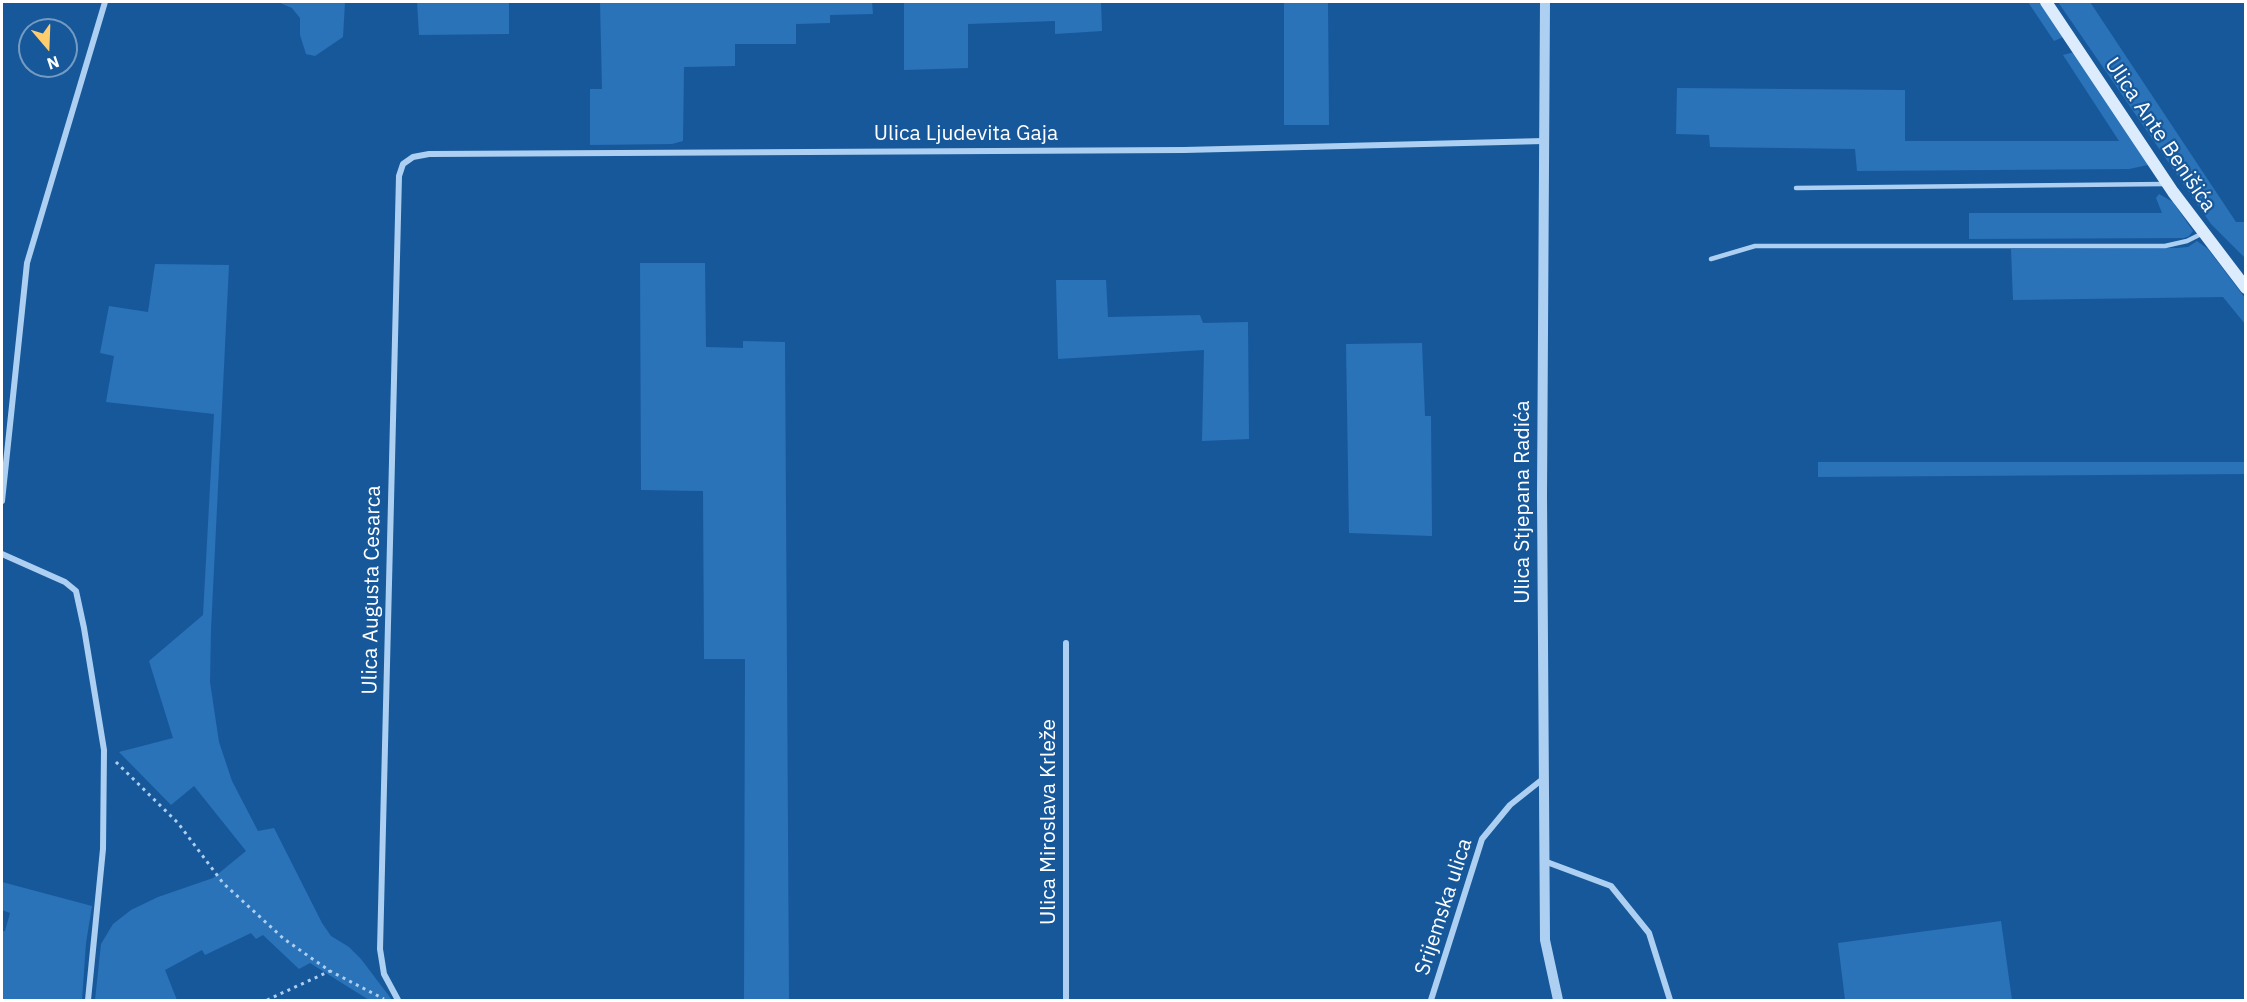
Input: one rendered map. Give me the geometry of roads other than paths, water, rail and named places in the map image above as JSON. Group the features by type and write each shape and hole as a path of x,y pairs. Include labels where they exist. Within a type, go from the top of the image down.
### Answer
{"main road":[{"name":"Ulica Ante Benišića","path":"2046,2 2168,184 2246,288"}],"street":[{"path":"2,501 27,263 105,2"},
{"name":"Ulica Stjepana Radića","path":"1545,2 1542,495 1545,940 1558,1000"},
{"name":"Ulica Ljudevita Gaja","path":"399,176 403,164 413,157 429,154 1184,150 1544,141"},
{"name":"Ulica Augusta Cesarca","path":"398,1000 384,974 380,950 399,176"},
{"path":"2,555 28,563 65,582 76,591 104,750 104,849 88,1000"},
{"name":"Ulica Miroslava Krleže","path":"1066,644 1066,1000"},
{"name":"Srijemska ulica","path":"1431,1000 1482,840 1510,805 1545,777"},
{"path":"1545,861 1611,886 1649,933 1670,1000"}],"lane":[{"path":"1796,188 2168,184"},
{"path":"1711,259 1755,246 2165,246 2187,241 2204,233"}]}
